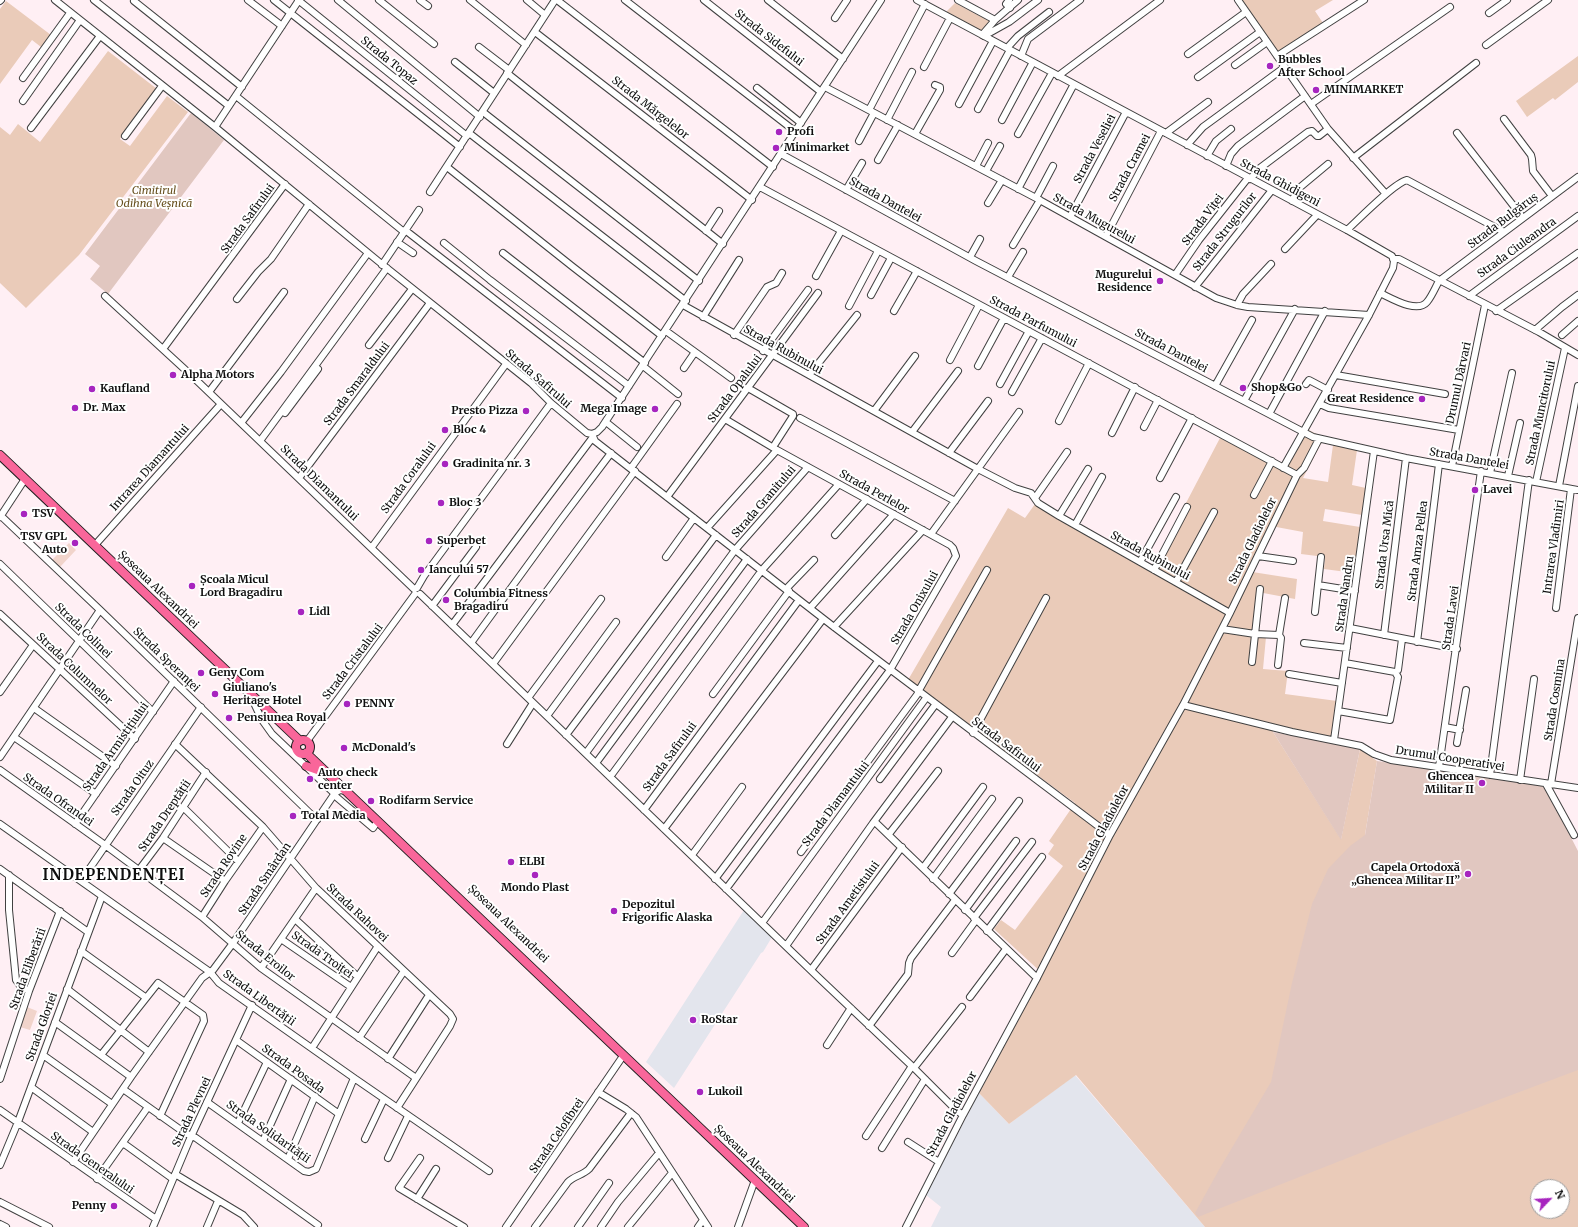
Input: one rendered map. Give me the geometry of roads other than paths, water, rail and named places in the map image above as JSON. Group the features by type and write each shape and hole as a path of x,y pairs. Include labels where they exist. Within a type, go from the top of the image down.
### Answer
{"main road":[{"name":"Șoseaua Alexandriei","path":"0,455 301,742"},
{"name":"Șoseaua Alexandriei","path":"0,460 254,703 301,742"},
{"path":"301,742 309,745 308,752 301,754 298,752 296,749 301,742"},
{"name":"Șoseaua Alexandriei","path":"308,752 327,773 804,1227"},
{"name":"Șoseaua Alexandriei","path":"308,752 659,1083 680,1104 689,1116"},
{"path":"306,766 327,773"}],"street":[{"name":"Strada Safirului","path":"55,0 215,127 412,289 537,388 552,404 611,453 926,698 936,704 1110,836"},
{"path":"94,0 229,106"},
{"path":"248,0 282,26"},
{"path":"274,0 460,147"},
{"name":"Strada Topaz","path":"215,127 298,0 468,135"},
{"name":"Strada Topaz","path":"338,0 481,114"},
{"path":"379,0 434,44"},
{"path":"420,0 428,6"},
{"path":"470,0 526,45"},
{"path":"527,0 545,15"},
{"path":"430,192 556,0 773,167"},
{"path":"625,0 796,132"},
{"name":"Strada Sidefului","path":"704,0 823,89"},
{"path":"768,0 843,59"},
{"path":"836,18 847,0"},
{"path":"452,625 592,436 600,430 606,422 882,0"},
{"name":"Strada Ghidigeni","path":"917,0 1346,230 1388,253 1393,259 1399,259 1439,281"},
{"path":"958,0 995,20"},
{"path":"1009,0 1006,4 1010,8"},
{"path":"983,36 995,20 1018,0"},
{"path":"983,36 1009,22 1038,0"},
{"path":"1021,56 1028,40 1080,0"},
{"path":"1018,134 1055,74 1160,0"},
{"path":"1238,0 1328,129 1386,194"},
{"path":"1277,56 1364,0"},
{"path":"1489,13 1507,0"},
{"path":"1486,46 1548,0"},
{"path":"134,1 242,87"},
{"path":"859,141 872,111 925,4"},
{"path":"1311,104 1450,8"},
{"path":"23,78 70,12"},
{"path":"978,109 1008,49 1018,36 1049,12"},
{"path":"1188,54 1246,12"},
{"path":"924,66 950,18"},
{"path":"23,101 80,20"},
{"name":"Strada Mărgelelor","path":"535,32 752,200"},
{"path":"1198,77 1260,32"},
{"path":"31,128 100,36"},
{"path":"959,104 992,41"},
{"path":"1235,65 1267,42"},
{"path":"479,47 546,104 723,244"},
{"path":"456,62 494,93"},
{"path":"1002,120 1033,62"},
{"path":"1353,158 1476,63"},
{"path":"1187,145 1203,127 1285,67"},
{"path":"888,120 912,72"},
{"path":"1040,139 1073,84"},
{"path":"1018,188 1073,84"},
{"path":"916,134 940,90 940,87 936,85"},
{"path":"125,136 162,86"},
{"path":"757,88 802,123"},
{"name":"Strada Mugurelui","path":"823,89 872,111 1018,188 1216,298 1237,305 1369,315"},
{"path":"236,96 337,178 622,398"},
{"path":"1226,166 1235,148 1305,96"},
{"path":"1163,132 1208,102"},
{"name":"Strada Veseliei","path":"1070,216 1126,112"},
{"path":"481,114 699,281"},
{"path":"1504,120 1530,155 1532,159 1533,171 1552,196"},
{"path":"878,160 898,125"},
{"path":"1207,156 1214,143 1231,129"},
{"name":"Strada Viței","path":"1175,275 1199,240 1249,178 1308,132 1312,131 1319,136 1328,129"},
{"name":"Strada Cramei","path":"1106,236 1163,132"},
{"path":"1457,133 1522,218"},
{"path":"468,135 684,303"},
{"path":"976,166 988,143"},
{"path":"986,171 1000,146"},
{"name":"Strada Dantelei","path":"781,154 970,257 1304,433 1319,439 1406,458 1575,489"},
{"path":"846,190 862,163"},
{"path":"1292,201 1302,186 1328,164"},
{"path":"1013,245 1038,199 1053,166"},
{"path":"447,167 573,267 664,333 695,352 731,378"},
{"name":"Strada Bulgăruș","path":"1439,281 1578,177"},
{"path":"988,204 1002,180"},
{"path":"1346,230 1386,194 1407,180 1504,232"},
{"name":"Strada Safirului","path":"163,349 285,184"},
{"name":"Strada Parfumului","path":"760,188 1297,475"},
{"name":"Strada Strugurilor","path":"1195,287 1272,190"},
{"path":"237,299 270,259 309,204"},
{"path":"261,442 384,266 397,242 419,210"},
{"path":"706,231 719,211"},
{"path":"1285,249 1318,215"},
{"name":"Strada Ciuleandra","path":"1468,296 1578,216"},
{"path":"816,276 841,231"},
{"path":"970,257 980,239"},
{"path":"397,242 413,253"},
{"path":"444,243 629,386"},
{"path":"849,306 878,251"},
{"path":"1008,277 1023,252"},
{"path":"241,423 281,372 368,253"},
{"path":"503,253 644,364 678,394"},
{"path":"1496,311 1578,253"},
{"path":"871,295 891,258"},
{"path":"1283,468 1369,315 1393,268 1393,259"},
{"path":"702,317 739,260"},
{"path":"1237,305 1243,294 1271,264"},
{"path":"894,311 917,271"},
{"path":"734,335 763,291 769,285 776,283 782,273"},
{"path":"1380,293 1409,306 1420,306 1428,301 1439,281 1535,330 1578,354"},
{"path":"370,345 412,289"},
{"path":"763,351 808,290"},
{"path":"209,392 284,292"},
{"name":"Strada Opalului","path":"667,497 818,294"},
{"path":"1535,330 1578,295"},
{"name":"Strada Diamantului","path":"106,296 372,547 530,701 586,753 715,879 962,1115"},
{"name":"Strada Smaraldului","path":"299,478 430,303"},
{"name":"Strada Rubinului","path":"684,303 702,317 978,469 1015,488 1031,493 1038,503 1059,516 1230,613"},
{"path":"950,360 979,305"},
{"name":"Drumul Dârvari","path":"1452,466 1485,305"},
{"path":"1244,401 1295,309"},
{"path":"1269,414 1325,311"},
{"path":"809,375 857,314"},
{"path":"978,366 1004,318"},
{"path":"1215,386 1252,320"},
{"path":"1562,335 1578,321"},
{"path":"1000,384 1029,331"},
{"path":"1012,392 1042,338"},
{"name":"Strada Muncitorului","path":"1536,482 1565,348"},
{"path":"684,368 695,352"},
{"path":"874,411 915,356"},
{"path":"1058,421 1089,363"},
{"name":"Strada Coralului","path":"372,547 506,364"},
{"path":"261,442 318,369"},
{"path":"912,432 958,371"},
{"path":"1490,473 1512,373"},
{"path":"1336,375 1445,394"},
{"path":"1306,384 1309,380 1328,390"},
{"path":"1559,486 1578,386"},
{"path":"1112,432 1134,387"},
{"path":"706,528 776,447 793,416 793,414 748,388"},
{"path":"1144,427 1158,400"},
{"path":"949,453 988,401"},
{"name":"Intrarea Diamantului","path":"94,545 221,404"},
{"name":"Strada Cristalului","path":"301,742 417,591 419,582 552,404"},
{"path":"493,664 633,470 677,404"},
{"path":"1320,404 1329,408 1459,430"},
{"path":"931,534 1019,412"},
{"path":"800,418 956,501"},
{"path":"1160,478 1192,418"},
{"name":"Strada Perlelor","path":"725,419 776,447 808,467 950,545 956,556"},
{"path":"606,422 637,447"},
{"path":"1508,476 1520,423"},
{"name":"Strada Gladiolelor","path":"906,1227 962,1115 1037,978 1110,836 1183,705 1230,613 1297,475 1304,468 1319,439"},
{"name":"Strada Nandru","path":"1334,740 1374,451"},
{"path":"1035,498 1067,452"},
{"path":"471,643 611,453"},
{"name":"Strada Ursa Mică","path":"1384,635 1406,458"},
{"path":"1254,495 1272,461"},
{"name":"Strada Amza Pellea","path":"1417,642 1439,464"},
{"name":"Strada Granitului","path":"735,550 808,467"},
{"path":"1059,516 1088,469"},
{"name":"Strada Lavei","path":"1439,768 1482,471"},
{"path":"1075,525 1102,477"},
{"path":"1490,775 1529,480"},
{"path":"0,516 24,482"},
{"path":"610,777 762,570 839,484"},
{"name":"Intrarea Vladimiri","path":"1556,608 1575,489"},
{"path":"1140,562 1176,497"},
{"path":"835,535 868,499"},
{"path":"1154,570 1187,507"},
{"path":"1176,582 1214,512"},
{"path":"810,608 894,514"},
{"name":"Strada Speranței","path":"0,516 100,610 317,820"},
{"path":"666,557 694,518"},
{"path":"834,627 923,530"},
{"path":"566,735 716,535"},
{"path":"432,606 476,547"},
{"path":"586,753 735,550"},
{"name":"Strada Onixului","path":"890,670 956,556"},
{"path":"1258,556 1293,561"},
{"path":"1315,612 1321,557"},
{"path":"596,763 747,559"},
{"path":"713,694 787,590 814,560"},
{"name":"Strada Colinei","path":"0,564 153,712"},
{"path":"801,852 919,692 987,570"},
{"path":"1318,586 1355,591"},
{"path":"1252,662 1260,589"},
{"path":"973,732 1046,598"},
{"path":"1278,665 1281,638 1279,635 1285,598"},
{"path":"507,744 530,701 601,599"},
{"name":"Strada Safirului","path":"644,810 799,600"},
{"path":"0,758 100,610"},
{"name":"Strada Columnelor","path":"0,614 135,739"},
{"path":"664,829 823,618"},
{"name":"Strada Cosmina","path":"1549,784 1578,618"},
{"path":"547,716 616,622"},
{"path":"1350,628 1457,649"},
{"path":"1222,629 1255,634 1279,635"},
{"path":"1398,670 1402,639"},
{"path":"1304,643 1347,648"},
{"path":"0,692 33,645"},
{"path":"715,879 878,661"},
{"path":"1338,711 1390,720 1398,677 1395,672 1345,663"},
{"path":"726,889 890,670"},
{"path":"1289,674 1342,683"},
{"path":"1520,780 1534,679"},
{"name":"Strada Armistițiului","path":"76,824 174,681"},
{"path":"1457,743 1466,690"},
{"name":"Strada Diamantului","path":"762,923 926,698"},
{"path":"254,703 268,728 335,794 372,828 378,821"},
{"path":"880,778 936,704"},
{"name":"Drumul Cooperativei","path":"1183,705 1292,732 1361,746 1374,754 1391,760 1578,788"},
{"name":"Strada Oituz","path":"81,881 201,707"},
{"path":"34,708 116,766"},
{"path":"786,946 952,717"},
{"path":"1445,727 1460,730"},
{"path":"14,737 96,794"},
{"name":"Strada Rahovei","path":"175,744 263,827 316,888 450,1014 453,1019 450,1026 397,1108"},
{"name":"Strada Ofrandei","path":"0,770 105,845"},
{"path":"889,834 938,771"},
{"name":"Strada Dreptății","path":"139,870 163,838 206,772"},
{"path":"1549,784 1574,835"},
{"path":"692,855 742,787"},
{"path":"923,868 983,787"},
{"path":"335,794 340,790 346,790"},
{"name":"Strada Smârdan","path":"73,1162 112,1104 202,978 210,972 233,943 335,794"},
{"path":"933,879 992,800"},
{"path":"949,894 1019,801"},
{"path":"183,807 238,861"},
{"path":"875,822 1037,978"},
{"name":"Strada Libertății","path":"0,824 210,972 219,983 408,1116 489,1170"},
{"name":"Strada Rovine","path":"202,917 225,880 263,827"},
{"path":"163,838 225,880"},
{"path":"965,910 1016,841"},
{"path":"952,953 975,919 1032,842"},
{"name":"Strada Eroilor","path":"105,845 202,917 261,968 416,1078"},
{"name":"Strada Ametistului","path":"811,970 902,847"},
{"path":"987,931 1042,857"},
{"path":"0,869 88,932"},
{"path":"9,875 9,910 16,980 20,987 29,990"},
{"path":"261,968 316,888"},
{"name":"Strada Gloriei","path":"0,1165 18,1122 102,896"},
{"path":"869,1026 908,974 911,958 955,900"},
{"name":"Strada Eliberării","path":"0,1079 29,990 60,912"},
{"path":"295,919 358,977"},
{"name":"Strada Troiței","path":"281,939 351,987"},
{"path":"312,1048 378,946"},
{"path":"970,997 1006,948"},
{"path":"81,951 145,997"},
{"path":"359,1038 404,971"},
{"path":"101,1055 156,984 159,983 202,1015 204,1021 160,1116"},
{"path":"67,989 149,1052"},
{"path":"388,1058 429,995"},
{"name":"Strada Plevnei","path":"153,1227 191,1136 252,1005"},
{"path":"866,1136 913,1067 962,1007"},
{"path":"827,1045 850,1008"},
{"path":"55,1022 131,1077"},
{"name":"Strada Posada","path":"236,1040 339,1114"},
{"path":"43,1055 112,1104"},
{"name":"Strada Celofibrei","path":"506,1227 623,1056"},
{"path":"238,1123 267,1062"},
{"name":"Strada Solidarității","path":"207,1102 306,1172 309,1172 314,1171 354,1078"},
{"path":"263,1141 291,1079"},
{"path":"882,1148 925,1079"},
{"path":"31,1087 93,1132"},
{"path":"123,1089 160,1116 196,1138 318,1225"},
{"path":"598,1092 631,1113 640,1122 658,1153 708,1227"},
{"path":"288,1159 315,1096"},
{"path":"365,1139 384,1099"},
{"path":"97,1179 148,1107"},
{"name":"Strada Generalului","path":"0,1110 156,1219"},
{"path":"534,1227 568,1182 589,1169 631,1113"},
{"path":"388,1158 408,1116"},
{"path":"908,1142 939,1162"},
{"path":"123,1143 174,1176 243,1215 254,1227"},
{"path":"601,1227 618,1202 658,1153"},
{"path":"420,1158 399,1188 464,1227"},
{"path":"417,1199 436,1169"},
{"path":"628,1227 672,1173"},
{"path":"738,1227 755,1180"},
{"path":"578,1227 610,1182"},
{"path":"207,1227 218,1201"},
{"path":"0,1202 49,1227"},
{"path":"698,1227 703,1220"},
{"path":"0,1224 6,1227"}],"place":[{"name":"Bubbles After School","path":"1270,66"},
{"name":"MINIMARKET","path":"1316,90"},
{"name":"Profi","path":"779,132"},
{"name":"Minimarket","path":"776,148"},
{"name":"Mugurelui Residence","path":"1160,281"},
{"name":"Alpha Motors","path":"173,375"},
{"name":"Shop&Go","path":"1243,388"},
{"name":"Kaufland","path":"92,389"},
{"name":"Great Residence","path":"1422,399"},
{"name":"Dr. Max","path":"75,408"},
{"name":"Mega Image","path":"655,409"},
{"name":"Presto Pizza","path":"526,411"},
{"name":"Bloc 4","path":"445,430"},
{"name":"Gradinita nr. 3","path":"445,464"},
{"name":"Lavei","path":"1475,490"},
{"name":"Bloc 3","path":"441,503"},
{"name":"TSV","path":"24,514"},
{"name":"Superbet","path":"429,541"},
{"name":"TSV GPL Auto","path":"75,543"},
{"name":"Iancului 57","path":"421,570"},
{"name":"Școala Micul Lord Bragadiru","path":"192,586"},
{"name":"Columbia Fitness Bragadiru","path":"446,600"},
{"name":"Lidl","path":"301,612"},
{"name":"Geny Com","path":"201,673"},
{"name":"Giuliano's Heritage Hotel","path":"215,694"},
{"name":"PENNY","path":"347,704"},
{"name":"Pensiunea Royal","path":"229,718"},
{"name":"McDonald's","path":"344,748"},
{"name":"Auto check center","path":"310,779"},
{"name":"Ghencea Militar II","path":"1482,783"},
{"name":"Rodifarm Service","path":"371,801"},
{"name":"Total Media","path":"293,816"},
{"name":"ELBI","path":"511,862"},
{"name":"Capela Ortodoxă „Ghencea Militar II”","path":"1468,874"},
{"name":"Mondo Plast","path":"535,875"},
{"name":"Depozitul Frigorific Alaska","path":"614,911"},
{"name":"RoStar","path":"693,1020"},
{"name":"Lukoil","path":"700,1092"},
{"name":"Penny","path":"114,1206"}],"district":[{"name":"INDEPENDENȚEI","path":"114,876"}],"park label":[{"name":"Cimitirul Odihna Veșnică","path":"154,197"}]}
